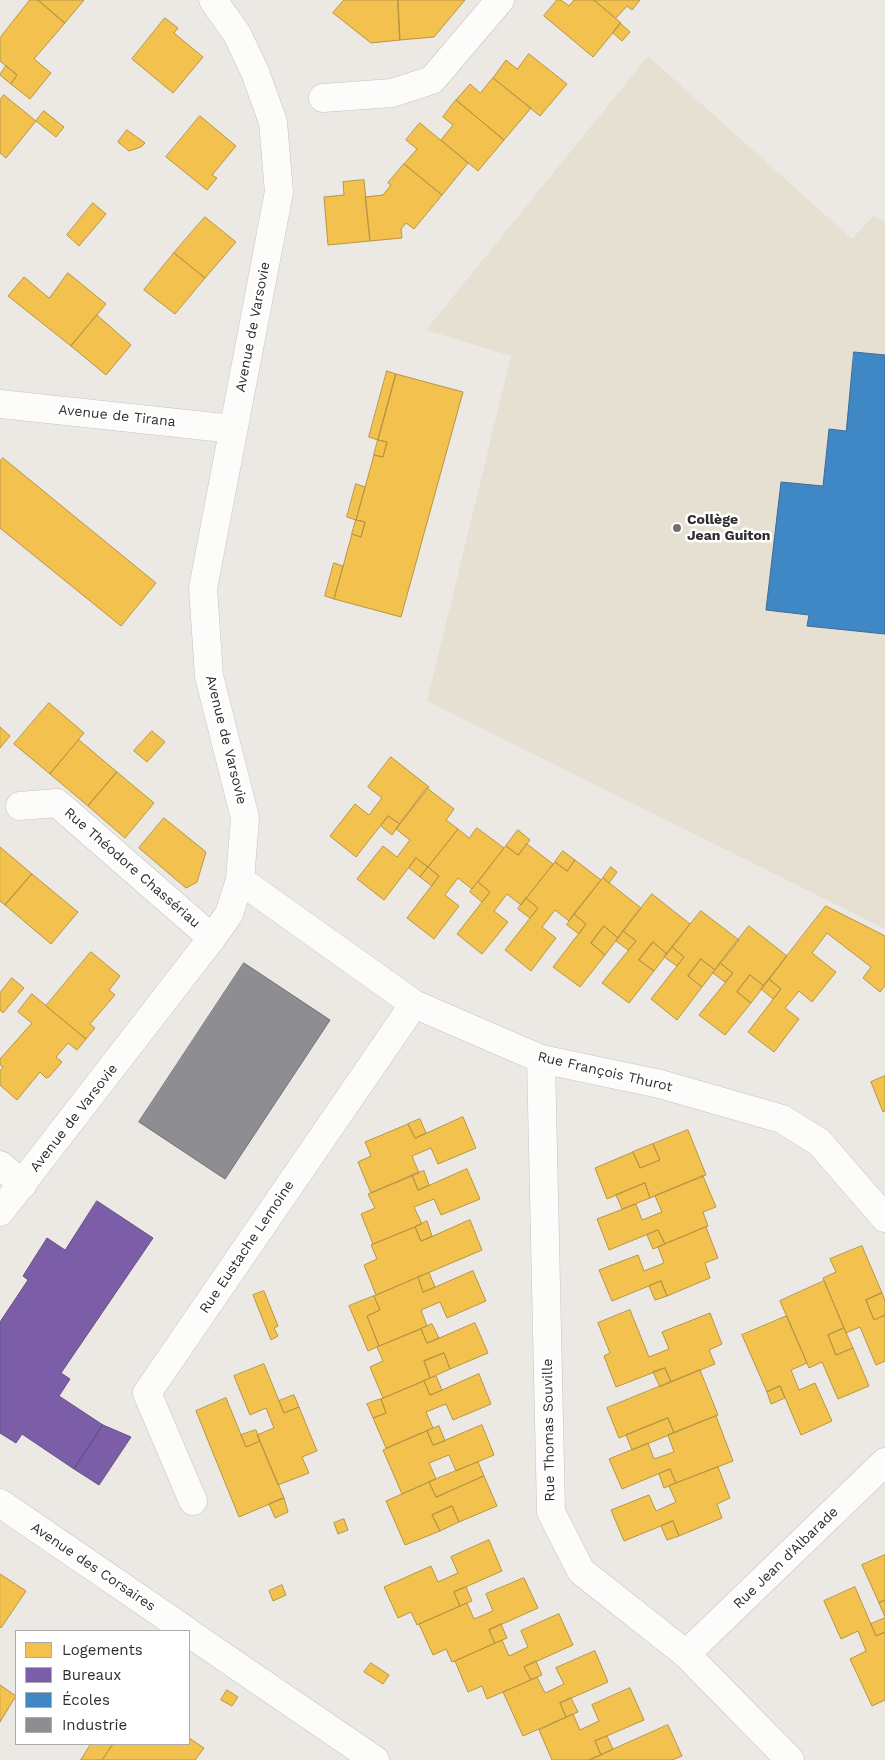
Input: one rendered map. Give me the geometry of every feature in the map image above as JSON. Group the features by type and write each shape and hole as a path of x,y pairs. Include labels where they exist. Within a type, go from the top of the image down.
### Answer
{"street":[{"name":"Avenue de Varsovie","path":"0,1212 212,938 229,914 240,880 245,818 209,676 203,588 279,192 273,122 255,72 240,42 213,0"},
{"path":"322,98 392,94 432,80 500,0"},
{"name":"Avenue de Tirana","path":"0,404 233,429"},
{"name":"Rue Théodore Chassériau","path":"20,806 57,803 212,938"},
{"name":"Rue François Thurot","path":"240,880 414,1004 541,1059 660,1084 782,1119 819,1142 885,1218"},
{"name":"Rue Eustache Lemoine","path":"193,1501 147,1393 414,1004"},
{"name":"Rue Thomas Souville","path":"541,1059 551,1512 581,1571 686,1654 790,1760"},
{"path":"0,1165 23,1184"},
{"name":"Rue Jean d'Albarade","path":"686,1654 885,1462"},
{"name":"Avenue des Corsaires","path":"0,1503 185,1630"},
{"name":"Avenue des Corsaires","path":"190,1633 375,1760"}],"shaded area":[{"name":"Collège Jean Guiton","path":"648,56 852,239 874,215 885,222 885,929 427,701 511,356 426,330"}],"building: Logements":[{"path":"30,0 38,0 65,23 34,59 51,73 30,99 11,84 17,75 0,61 0,38"},
{"path":"38,0 84,0 65,23"},
{"path":"344,0 398,0 400,40 371,43 333,13"},
{"path":"398,0 465,0 434,37 400,40"},
{"path":"557,0 561,0 569,6 574,0 594,0 621,23 593,57 544,16"},
{"path":"594,0 640,0 632,10 627,6 616,18"},
{"path":"165,18 178,28 174,33 203,57 173,93 132,59"},
{"path":"620,23 630,32 622,41 613,33"},
{"path":"529,54 567,84 540,116 493,78 506,60 517,69"},
{"path":"6,66 17,75 11,84 0,75"},
{"path":"493,78 531,108 504,140 456,100 470,84 480,93"},
{"path":"4,95 36,121 6,158 0,153 0,100"},
{"path":"456,100 504,140 478,171 441,140 453,125 443,117"},
{"path":"44,111 64,127 56,137 36,121"},
{"path":"200,116 236,146 212,175 217,178 207,190 166,157"},
{"path":"420,123 468,163 442,195 404,164 417,149 406,140"},
{"path":"127,130 145,143 141,147 129,151 118,142"},
{"path":"404,164 442,195 414,229 406,223 401,229 402,238 370,241 365,197 383,195 391,185 388,183"},
{"path":"364,180 370,241 328,245 324,197 344,195 343,182"},
{"path":"93,203 106,214 79,246 67,235"},
{"path":"205,217 236,242 205,278 174,253"},
{"path":"174,253 205,278 175,314 144,290"},
{"path":"68,273 106,304 71,346 8,296 24,277 49,298"},
{"path":"97,315 131,345 106,375 71,346"},
{"path":"387,371 396,374 378,440 369,437"},
{"path":"396,374 463,392 401,617 334,599 352,534 361,537 365,522 356,520 374,455 383,457 387,442 378,440"},
{"path":"378,440 387,442 383,457 374,455"},
{"path":"3,458 156,583 121,626 0,528 0,461"},
{"path":"356,484 365,487 356,520 347,517"},
{"path":"356,520 365,522 361,537 352,534"},
{"path":"334,563 343,566 334,599 325,596"},
{"path":"49,703 84,733 50,774 14,744"},
{"path":"0,727 10,736 0,748"},
{"path":"152,731 165,742 147,762 134,751"},
{"path":"79,740 117,772 88,806 50,774"},
{"path":"391,757 429,787 400,824 388,816 356,857 330,836 355,804 369,815 382,798 368,787"},
{"path":"117,772 154,803 125,838 88,806"},
{"path":"427,788 454,809 446,820 458,829 428,867 416,858 384,900 357,879 383,846 397,857 410,840 396,829"},
{"path":"388,816 400,824 392,835 381,826"},
{"path":"164,818 206,852 197,882 186,888 139,848"},
{"path":"477,828 504,848 472,889 458,878 445,895 459,906 434,939 407,918 439,876 428,867 458,829 469,838"},
{"path":"518,830 530,840 518,855 506,846"},
{"path":"527,844 553,864 521,905 507,894 494,911 508,922 482,954 457,934 490,892 478,882 506,846 518,855"},
{"path":"0,847 32,874 5,905 0,901"},
{"path":"563,851 575,860 567,871 555,862"},
{"path":"416,858 428,867 420,877 409,868"},
{"path":"575,860 601,880 569,921 555,910 542,927 556,938 531,971 505,950 538,908 526,898 555,862 567,871"},
{"path":"428,867 439,876 432,886 420,877"},
{"path":"611,867 617,872 609,883 603,878"},
{"path":"32,874 78,912 51,944 5,905"},
{"path":"603,878 641,908 618,938 604,926 591,943 605,955 580,987 553,967 586,924 574,914"},
{"path":"478,882 490,892 482,902 470,892"},
{"path":"652,894 690,924 667,954 653,942 639,960 654,971 629,1003 602,983 636,941 623,931"},
{"path":"526,898 538,908 530,918 518,909"},
{"path":"826,906 885,936 885,986 880,992 863,978 871,967 827,933 812,953 836,972 812,1002 799,991 785,1008 799,1019 774,1052 748,1032 781,989 769,979"},
{"path":"701,911 739,940 715,970 701,959 688,976 702,987 677,1020 651,999 684,957 672,947"},
{"path":"574,914 586,924 579,934 567,925"},
{"path":"604,926 618,938 605,955 591,943"},
{"path":"749,926 787,956 764,986 750,975 737,992 751,1003 725,1035 699,1015 733,973 720,963"},
{"path":"623,931 636,941 628,950 616,941"},
{"path":"653,942 667,954 654,971 639,960"},
{"path":"672,947 684,957 677,966 664,957"},
{"path":"91,952 120,976 109,990 115,995 90,1024 95,1028 86,1039 46,1006"},
{"path":"701,959 715,970 702,987 688,976"},
{"path":"720,963 733,973 725,982 713,973"},
{"path":"750,975 764,986 751,1003 737,992"},
{"path":"12,978 24,988 3,1013 0,1010 0,993"},
{"path":"769,979 781,989 773,999 761,989"},
{"path":"32,994 86,1039 77,1050 68,1043 56,1057 62,1062 49,1077 46,1078 40,1072 17,1100 0,1085 0,1071 3,1067 0,1065 0,1059 32,1023 18,1012"},
{"path":"885,1076 885,1111 883,1112 871,1082"},
{"path":"463,1117 476,1148 438,1164 431,1148 412,1156 419,1173 371,1193 358,1162 371,1156 365,1142 408,1124 415,1138"},
{"path":"420,1119 426,1133 415,1138 408,1124"},
{"path":"688,1130 706,1175 650,1198 645,1183 607,1199 595,1168 633,1152 640,1168 660,1160 653,1144"},
{"path":"653,1144 660,1160 640,1168 633,1152"},
{"path":"467,1169 480,1199 441,1215 434,1199 414,1207 422,1224 373,1244 361,1214 375,1208 368,1194 412,1175 418,1190"},
{"path":"424,1171 429,1185 418,1190 412,1175"},
{"path":"703,1176 716,1207 703,1212 708,1226 665,1244 658,1230 609,1250 597,1219 636,1204 642,1220 662,1212 655,1196"},
{"path":"645,1183 650,1198 622,1209 616,1195"},
{"path":"470,1220 482,1250 376,1295 364,1265 377,1259 371,1245 415,1227 421,1241"},
{"path":"427,1221 432,1236 421,1241 415,1227"},
{"path":"706,1227 718,1258 705,1263 710,1278 667,1296 661,1281 612,1301 599,1270 638,1255 644,1271 664,1263 658,1247"},
{"path":"658,1230 665,1244 653,1249 647,1235"},
{"path":"862,1246 882,1293 866,1300 874,1320 885,1315 885,1361 876,1365 860,1327 846,1333 823,1278 836,1272 830,1259"},
{"path":"473,1271 486,1301 447,1318 440,1302 421,1310 427,1326 379,1346 367,1316 380,1310 374,1296 418,1277 423,1292"},
{"path":"429,1273 435,1287 423,1292 418,1277"},
{"path":"661,1281 667,1296 655,1300 649,1286"},
{"path":"824,1281 844,1328 828,1335 836,1355 853,1348 869,1386 838,1399 822,1362 809,1368 780,1301"},
{"path":"264,1291 278,1326 274,1328 278,1336 271,1340 253,1295"},
{"path":"882,1293 885,1301 885,1315 874,1320 866,1300"},
{"path":"374,1296 380,1310 367,1316 379,1346 368,1351 349,1306"},
{"path":"630,1310 649,1357 669,1349 662,1332 710,1313 722,1344 709,1350 715,1364 671,1382 665,1368 616,1387 604,1356 610,1353 598,1323"},
{"path":"787,1316 807,1363 791,1370 799,1390 815,1383 832,1421 801,1435 780,1386 767,1392 742,1335"},
{"path":"475,1323 488,1353 450,1369 444,1353 424,1361 430,1378 383,1398 370,1367 383,1361 377,1347 421,1329 427,1343"},
{"path":"432,1324 439,1338 427,1343 421,1329"},
{"path":"844,1328 853,1348 836,1355 828,1335"},
{"path":"444,1353 450,1369 430,1378 424,1361"},
{"path":"264,1364 284,1413 299,1407 317,1451 302,1457 309,1473 278,1485 257,1435 274,1428 266,1408 250,1415 234,1376"},
{"path":"665,1368 671,1382 660,1387 653,1372"},
{"path":"700,1370 718,1415 674,1433 668,1418 619,1438 607,1408"},
{"path":"479,1374 491,1404 453,1420 446,1404 426,1412 433,1428 386,1448 373,1418 386,1413 381,1399 424,1381 430,1395"},
{"path":"436,1376 442,1390 430,1395 424,1381"},
{"path":"780,1386 785,1398 771,1404 767,1392"},
{"path":"294,1395 299,1407 284,1413 279,1401"},
{"path":"226,1398 246,1447 260,1441 284,1498 239,1517 196,1411"},
{"path":"381,1399 386,1413 373,1418 367,1404"},
{"path":"716,1416 733,1461 676,1483 670,1469 622,1489 609,1459 648,1443 654,1459 674,1452 668,1435"},
{"path":"668,1418 674,1433 632,1450 626,1435"},
{"path":"482,1425 494,1455 456,1471 449,1455 429,1463 436,1479 402,1494 383,1450 427,1431 433,1445"},
{"path":"439,1426 445,1441 433,1445 427,1431"},
{"path":"256,1430 260,1441 246,1447 241,1435"},
{"path":"478,1462 484,1476 436,1497 429,1482"},
{"path":"718,1467 730,1498 717,1504 722,1518 679,1536 673,1521 624,1541 611,1510 649,1495 656,1511 676,1502 669,1486"},
{"path":"670,1469 676,1483 664,1488 659,1474"},
{"path":"484,1476 497,1506 459,1522 452,1506 432,1515 440,1531 405,1545 386,1501 429,1482 436,1497"},
{"path":"284,1498 288,1512 275,1518 269,1504"},
{"path":"452,1506 459,1522 440,1531 432,1515"},
{"path":"344,1519 348,1530 338,1534 334,1523"},
{"path":"673,1521 679,1536 667,1540 661,1526"},
{"path":"489,1540 502,1571 454,1592 460,1606 417,1625 411,1612 398,1618 384,1587 431,1566 438,1582 458,1573 451,1557"},
{"path":"885,1555 885,1600 879,1603 862,1565"},
{"path":"0,1574 26,1591 1,1628 0,1627"},
{"path":"524,1578 538,1608 489,1630 495,1643 455,1661 452,1662 446,1649 433,1655 419,1624 467,1603 474,1619 493,1611 486,1594"},
{"path":"282,1585 286,1595 273,1601 269,1591"},
{"path":"466,1587 472,1601 460,1606 454,1592"},
{"path":"855,1587 876,1636 885,1632 885,1700 872,1706 850,1659 866,1651 858,1631 841,1639 824,1601"},
{"path":"885,1600 885,1617 879,1603"},
{"path":"559,1614 573,1645 524,1667 531,1680 487,1699 482,1686 468,1692 455,1661 502,1640 509,1656 528,1647 521,1631"},
{"path":"885,1618 885,1632 876,1636 871,1624"},
{"path":"501,1624 507,1638 495,1643 489,1630"},
{"path":"595,1651 608,1682 560,1703 566,1717 523,1736 503,1692 537,1677 545,1693 564,1684 556,1668"},
{"path":"536,1661 542,1675 531,1680 524,1667"},
{"path":"371,1663 389,1675 383,1684 364,1672"},
{"path":"0,1685 15,1695 15,1698 0,1722"},
{"path":"630,1688 644,1720 595,1741 601,1755 589,1760 552,1760 539,1730 573,1714 580,1730 599,1721 592,1705"},
{"path":"227,1690 238,1697 232,1706 221,1700"},
{"path":"571,1698 578,1712 566,1717 560,1703"},
{"path":"668,1725 682,1756 672,1760 589,1760"},
{"path":"607,1736 613,1749 601,1755 595,1741"},
{"path":"190,1739 204,1748 195,1760 102,1760 112,1745 190,1745"},
{"path":"90,1745 112,1745 102,1760 81,1760"}],"building: Bureaux":[{"path":"97,1201 153,1238 61,1373 70,1379 59,1396 103,1425 74,1469 22,1434 16,1443 0,1433 0,1322 28,1280 23,1276 47,1238 65,1250"},
{"path":"103,1425 131,1437 99,1485 74,1469"}],"building: Écoles":[{"path":"854,352 885,355 885,634 807,626 809,615 766,610 781,482 823,486 829,429 846,431"}],"building: Industrie":[{"path":"244,963 330,1020 225,1179 139,1122"}],"place":[{"name":"Collège Jean Guiton","path":"677,528"}]}
